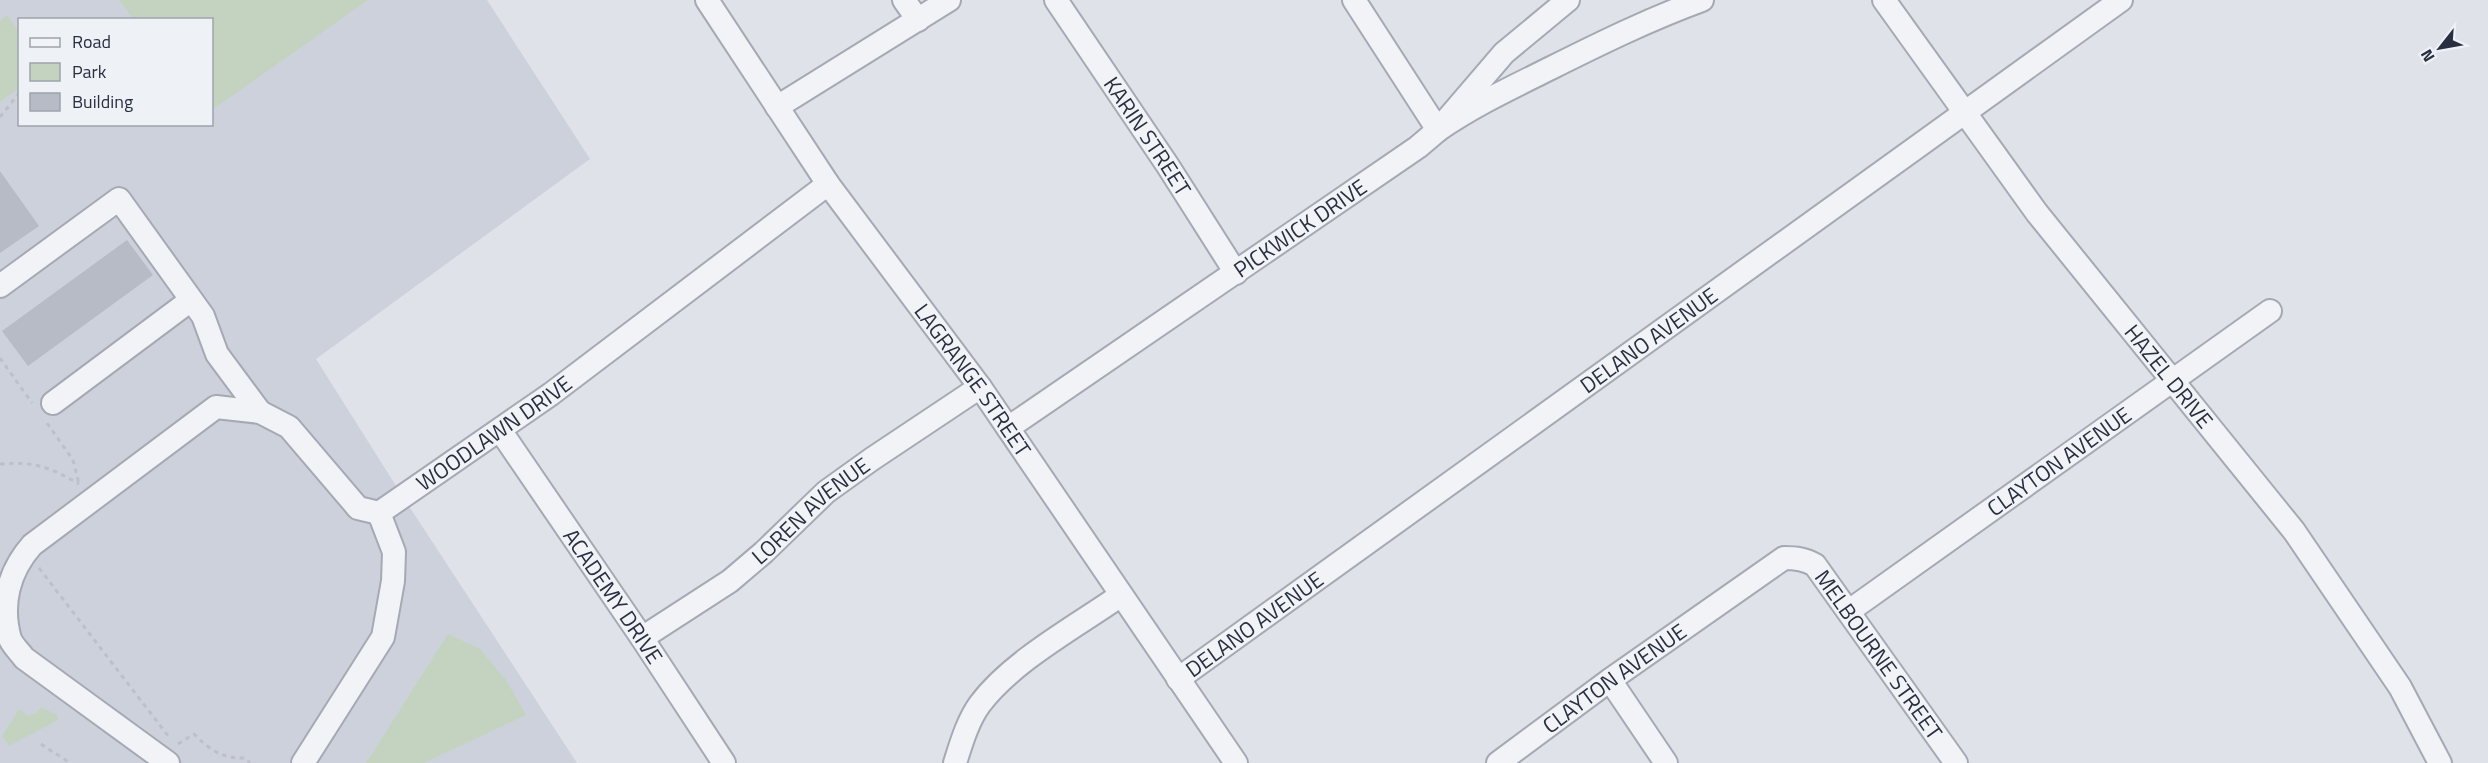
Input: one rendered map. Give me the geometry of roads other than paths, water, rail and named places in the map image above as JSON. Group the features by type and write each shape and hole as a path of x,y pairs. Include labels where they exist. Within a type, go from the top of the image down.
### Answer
{"street":[{"name":"LAGRANGE STREET","path":"707,0 828,184 980,387 1236,763"},
{"path":"904,0 918,20"},
{"path":"777,107 949,0"},
{"name":"KARIN STREET","path":"1056,0 1168,166 1236,273"},
{"path":"1354,0 1438,130 1464,112 1653,18 1702,0"},
{"name":"PICKWICK DRIVE","path":"1008,428 1418,147 1438,130 1504,53 1568,0"},
{"name":"HAZEL DRIVE","path":"1884,0 2037,213 2294,531 2400,687 2440,763"},
{"name":"DELANO AVENUE","path":"1178,679 2121,0"},
{"name":"WOODLAWN DRIVE","path":"379,513 551,394 828,184"},
{"path":"0,286 119,199 203,316 217,354 260,412"},
{"path":"52,403 191,300"},
{"name":"CLAYTON AVENUE","path":"1849,610 2270,311"},
{"name":"LOREN AVENUE","path":"642,638 730,581 764,552 826,492 980,387"},
{"path":"168,763 24,658 10,639 3,613 6,585 15,564 32,545 216,408 260,412 289,427 358,508 379,513 394,552 393,581 383,637 303,763"},
{"name":"ACADEMY DRIVE","path":"500,430 724,763"},
{"name":"CLAYTON AVENUE","path":"1498,763 1610,680 1784,558 1792,558"},
{"name":"MELBOURNE STREET","path":"1792,558 1805,560 1815,565 1956,763"},
{"path":"955,763 978,706 996,686 1026,661 1121,595"},
{"path":"1610,680 1666,763"}]}
